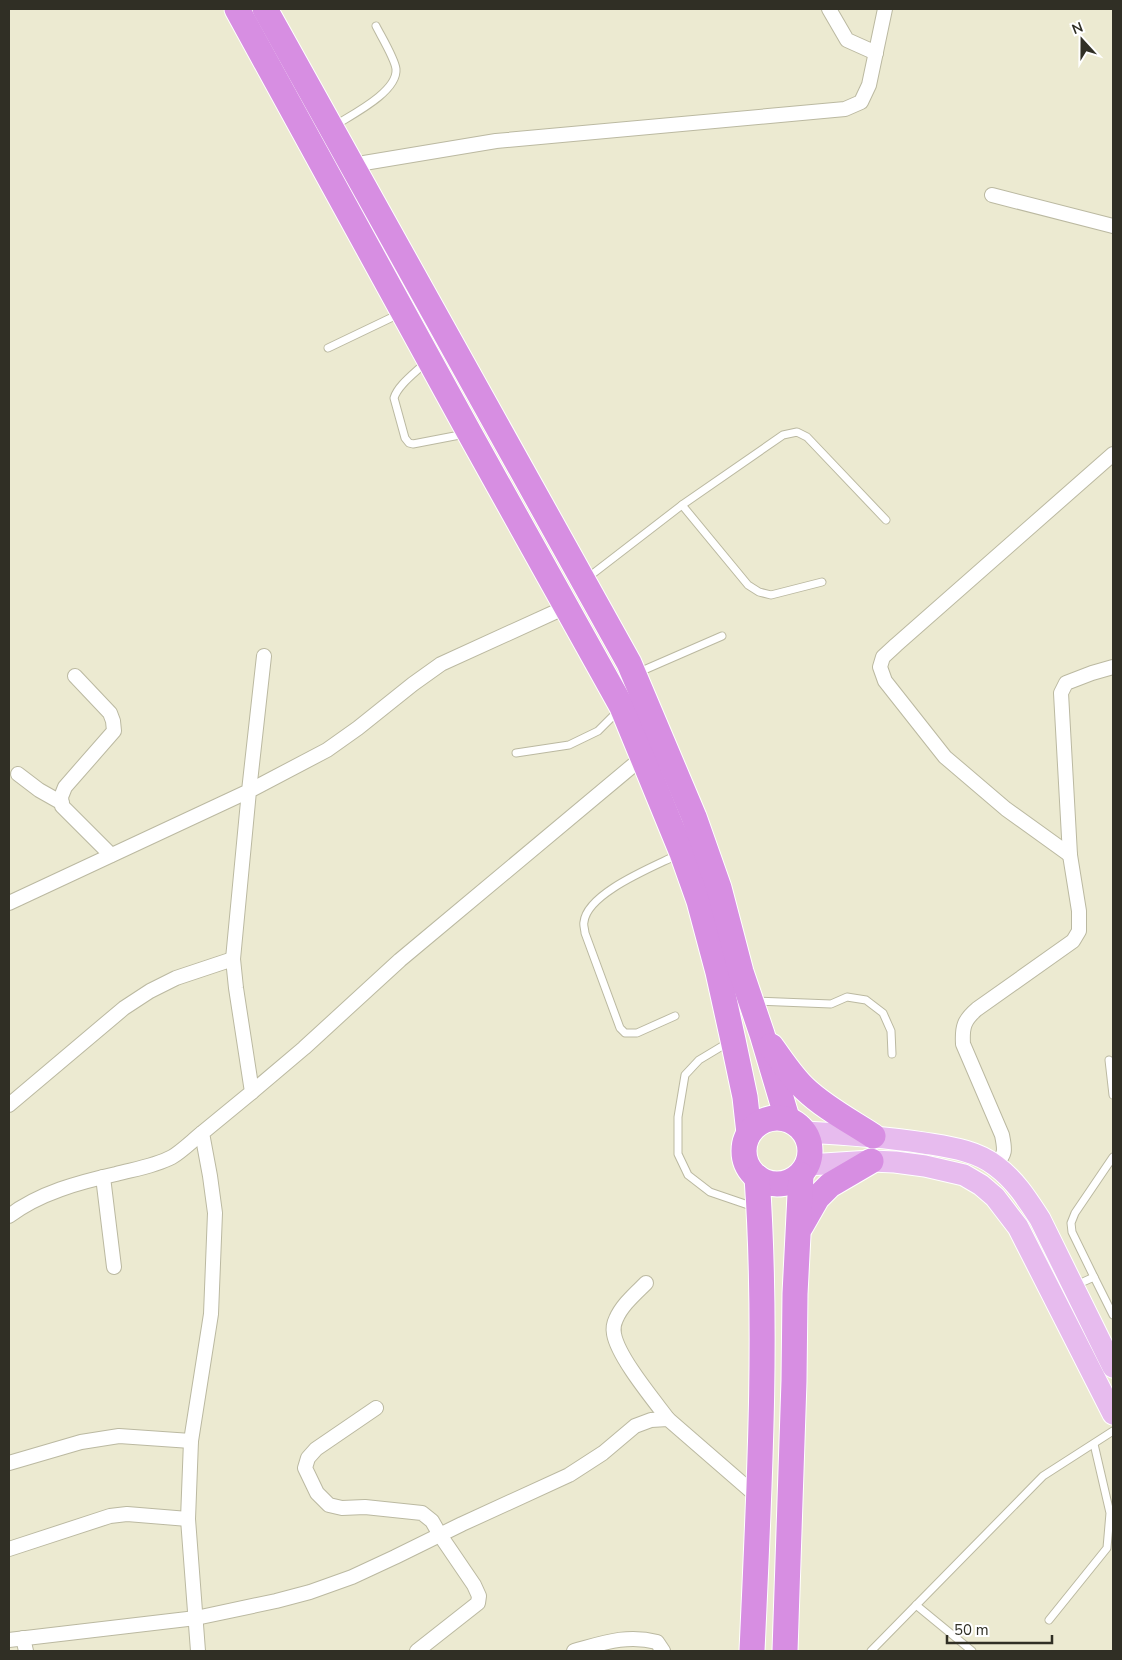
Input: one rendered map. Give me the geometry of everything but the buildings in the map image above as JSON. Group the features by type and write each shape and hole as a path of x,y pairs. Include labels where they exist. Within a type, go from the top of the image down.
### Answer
{"highway":[{"path":"267,11 352,165 442,353 583,581 634,675 694,816 719,888 741,972 796,1125 810,1142 811,1154 804,1170 795,1294 794,1391 785,1651"},
{"path":"242,17 404,312 442,353 470,434 622,707 682,853 699,901 718,972 733,1040 745,1098 749,1133"},
{"path":"762,1034 805,1089 828,1107 873,1136"},
{"path":"796,1125 775,1117 764,1120 749,1133 744,1155 749,1168 757,1177 768,1182 779,1184 790,1181 804,1170"},
{"path":"798,1233 817,1198 830,1185 871,1161"},
{"path":"752,1651 759,1498 762,1361 757,1177"}],"main road":[{"path":"796,1125 953,1148 978,1156 996,1165 1026,1196 1040,1219 1113,1367"},
{"path":"804,1170 871,1161 895,1162 925,1166 964,1175 981,1185 995,1197 1018,1227 1113,1414"}],"street":[{"path":"829,9 848,40 876,52"},
{"path":"352,165 496,140 845,109 861,102 869,85 885,9"},
{"path":"992,195 1113,226"},
{"path":"1070,854 1006,809 945,757 885,681 880,667 884,657 896,644 1113,454"},
{"path":"9,903 249,791 327,750 441,664 566,608"},
{"path":"252,1092 233,959 264,656"},
{"path":"996,1165 1004,1156 1002,1136 962,1044 962,1030 968,1017 977,1009 1072,941 1079,931 1079,911 1070,854 1061,693 1066,683 1092,673 1113,668"},
{"path":"75,676 110,712 114,721 114,731 65,787 61,797 62,806 111,855"},
{"path":"9,1216 32,1202 56,1192 102,1177 157,1164 173,1156 304,1048 400,960 643,757"},
{"path":"18,774 39,790 62,803"},
{"path":"9,1105 124,1008 150,991 176,978 233,959"},
{"path":"198,1651 188,1519 191,1441 212,1305 215,1214 202,1133"},
{"path":"102,1177 114,1267"},
{"path":"646,1283 625,1305 616,1319 613,1331 615,1340 624,1358 668,1419 759,1498"},
{"path":"376,1408 316,1449 308,1458 305,1468 317,1493 329,1505 342,1508 365,1507 422,1513 432,1521 474,1585 478,1596 478,1603 426,1649"},
{"path":"19,1643 196,1618 310,1592 352,1577 569,1475 603,1453 635,1426 651,1420 668,1419"},
{"path":"9,1463 81,1442 119,1436 191,1441"},
{"path":"9,1549 110,1516 127,1514 188,1519"},
{"path":"574,1651 632,1638 657,1642 663,1651"}],"lane":[{"path":"332,128 384,94 395,75 396,67 376,26"},
{"path":"328,348 404,312"},
{"path":"442,353 396,393 394,398 405,438 409,443 414,444 470,434"},
{"path":"583,581 682,505 783,435 797,432 807,437 886,520"},
{"path":"682,505 748,585 759,592 771,595 822,582"},
{"path":"634,675 722,636"},
{"path":"516,753 568,745 598,731 622,707"},
{"path":"675,1016 637,1033 625,1033 620,1028 586,934 584,922 589,910 609,890 682,853"},
{"path":"751,1001 831,1004 846,998 866,1000 883,1013 891,1031 892,1054"},
{"path":"733,1040 699,1060 685,1075 678,1117 678,1154 688,1175 710,1192 759,1208"},
{"path":"1109,1060 1113,1095"},
{"path":"1113,1158 1076,1213 1072,1223 1072,1232 1113,1315"},
{"path":"1074,1286 1094,1278"},
{"path":"871,1651 1043,1476 1113,1431"},
{"path":"1049,1620 1107,1548 1110,1513 1094,1444"},
{"path":"916,1605 972,1651"}]}
